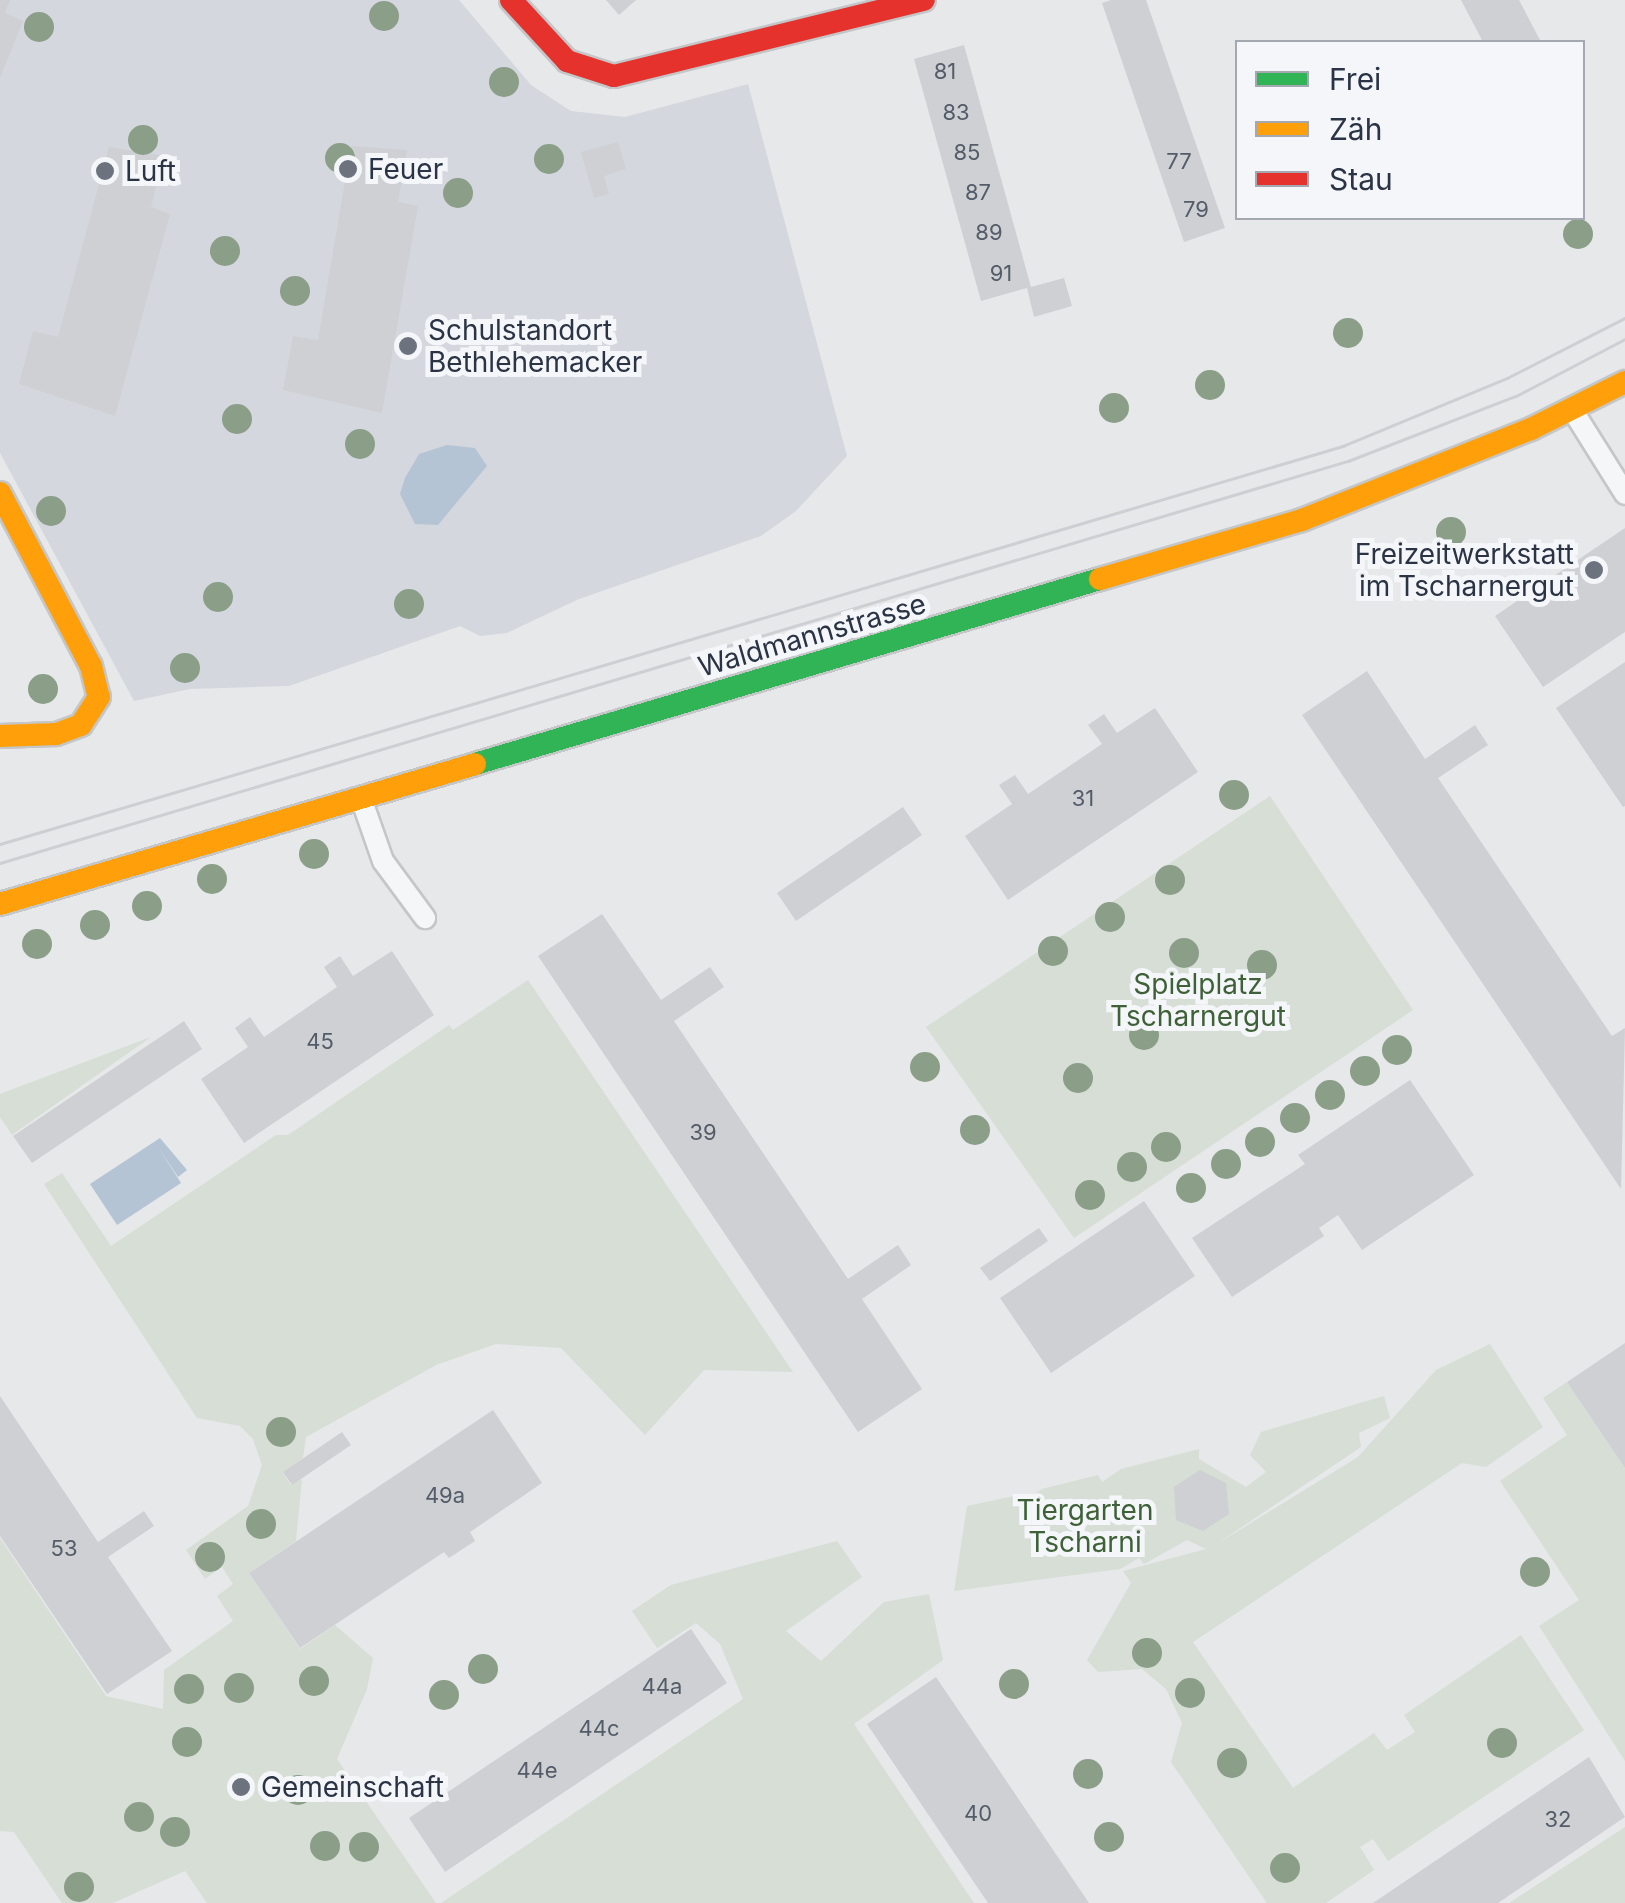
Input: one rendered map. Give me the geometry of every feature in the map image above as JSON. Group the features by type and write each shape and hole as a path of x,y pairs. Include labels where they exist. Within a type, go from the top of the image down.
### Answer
{"street":[{"path":"511,0 568,61 614,76 924,0"},
{"name":"Waldmannstrasse","path":"0,904 1302,520 1572,409 1625,382"},
{"path":"0,494 91,666 96,709 81,725 56,734 0,736"}],"lane":[{"path":"1572,409 1625,494"},
{"path":"361,799 383,861 425,918"}],"shaded area":[{"name":"Schulstandort Bethlehemacker","path":"0,0 459,0 531,85 571,111 625,117 748,84 847,456 796,511 761,536 579,599 507,633 480,636 460,626 289,686 190,689 134,701 0,453"}],"green space":[{"name":"Spielplatz Tscharnergut","path":"1270,796 1413,1010 1074,1238 926,1027"},
{"path":"528,980 793,1372 704,1370 645,1435 561,1348 496,1344 436,1365 306,1437 303,1458 283,1473 291,1485 302,1479 296,1541 249,1573 300,1649 335,1625 373,1658 367,1689 337,1759 436,1903 207,1903 185,1871 113,1903 62,1903 14,1832 0,1831 0,1538 106,1696 163,1709 164,1670 233,1621 217,1596 233,1584 222,1567 205,1579 186,1550 248,1506 262,1465 253,1439 240,1426 197,1418 44,1184 62,1173 111,1246 276,1135 288,1135 449,1025 453,1030"},
{"path":"151,1037 12,1135 0,1117 0,1094"},
{"name":"Tiergarten Tscharni","path":"1490,1344 1543,1427 1486,1467 1462,1463 1193,1642 1293,1788 1374,1733 1387,1750 1415,1732 1404,1715 1521,1635 1584,1730 1388,1861 1373,1839 1360,1847 1374,1870 1326,1903 1267,1903 1171,1762 1182,1723 1166,1689 1142,1669 1098,1672 1087,1660 1131,1583 1123,1571 1206,1549 1187,1540 1144,1564 1139,1558 1120,1569 954,1591 967,1506 1014,1496 1018,1505 1042,1489 1098,1475 1102,1482 1121,1469 1199,1449 1199,1459 1246,1487 1266,1472 1250,1455 1261,1432 1384,1396 1390,1418 1359,1433 1361,1447 1215,1545 1358,1457 1436,1370"},
{"path":"1567,1382 1625,1468 1625,1761 1539,1626 1579,1600 1500,1481 1567,1435 1543,1398"},
{"path":"837,1541 862,1577 786,1631 821,1661 884,1602 929,1594 943,1660 854,1724 974,1903 441,1903 743,1699 720,1644 696,1623 657,1648 632,1611 671,1585"},
{"path":"1625,1827 1625,1903 1509,1903"}],"water":[{"path":"447,445 475,448 487,466 438,525 415,524 400,494 405,478 419,454"},
{"path":"160,1138 187,1170 178,1177 158,1147 181,1183 117,1225 90,1184"}],"building":[{"path":"0,0 10,0 5,13 23,21 0,78"},
{"path":"606,0 636,0 619,15"},
{"path":"1146,0 1225,228 1184,242 1102,3"},
{"path":"1461,0 1519,0 1540,40 1482,40"},
{"path":"964,45 1031,287 1064,278 1072,306 1034,317 1027,288 981,301 914,59"},
{"path":"618,142 626,169 604,176 609,194 594,198 581,152"},
{"path":"351,146 407,150 398,202 418,206 382,413 283,390 293,336 318,340"},
{"path":"109,147 164,156 151,207 170,214 115,416 19,384 33,331 58,337"},
{"name":"Freizeitwerkstatt im Tscharnergut","path":"1625,528 1625,632 1543,687 1495,616"},
{"path":"1625,662 1625,806 1623,807 1556,708"},
{"path":"1367,671 1425,759 1475,725 1488,745 1438,778 1612,1036 1625,1028 1621,1189 1302,715"},
{"path":"1155,708 1198,772 1008,900 965,836 1012,804 999,785 1015,775 1028,794 1102,744 1088,725 1104,714 1117,733"},
{"path":"903,807 922,835 796,921 777,893"},
{"path":"602,914 661,1000 710,967 724,987 674,1021 848,1279 898,1245 911,1265 862,1299 922,1389 858,1432 538,956"},
{"path":"392,951 434,1015 244,1143 201,1079 248,1047 235,1028 250,1017 264,1037 337,987 324,967 340,956 353,976"},
{"path":"184,1021 202,1049 32,1163 13,1136"},
{"path":"1410,1080 1474,1175 1362,1250 1338,1215 1319,1228 1324,1236 1232,1297 1192,1238 1305,1164 1298,1155"},
{"path":"1144,1201 1195,1276 1051,1373 1000,1298"},
{"path":"1039,1228 1048,1241 990,1281 980,1268"},
{"path":"1625,1343 1625,1468 1567,1382"},
{"path":"0,1396 98,1542 144,1511 154,1526 108,1557 172,1651 107,1694 0,1536"},
{"path":"493,1410 542,1483 470,1532 475,1541 449,1558 444,1552 300,1648 249,1573"},
{"path":"342,1432 351,1445 292,1485 283,1472"},
{"path":"1200,1470 1226,1483 1229,1514 1203,1531 1176,1520 1174,1487"},
{"path":"691,1629 727,1683 445,1872 409,1818"},
{"path":"936,1677 1089,1903 988,1903 867,1724"},
{"path":"1589,1757 1625,1817 1498,1903 1373,1903"}],"tram line":[{"path":"0,844 1343,446 1507,378 1625,318"},
{"path":"0,863 1348,461 1516,396 1625,339"}],"traffic: fast":[{"path":"475,764 1100,579"}],"traffic: slow":[{"path":"1100,579 1302,520 1531,429 1625,382"},
{"path":"0,493 91,666 99,697 81,725 56,734 0,736"},
{"path":"0,904 475,764"}],"traffic: jam":[{"path":"511,0 567,61 614,76 924,0"}],"place":[{"name":"Feuer","path":"348,169"},
{"name":"Luft","path":"105,171"},
{"name":"Schulstandort Bethlehemacker","path":"408,346"},
{"name":"Freizeitwerkstatt im Tscharnergut","path":"1594,570"},
{"name":"Gemeinschaft","path":"241,1787"}]}
